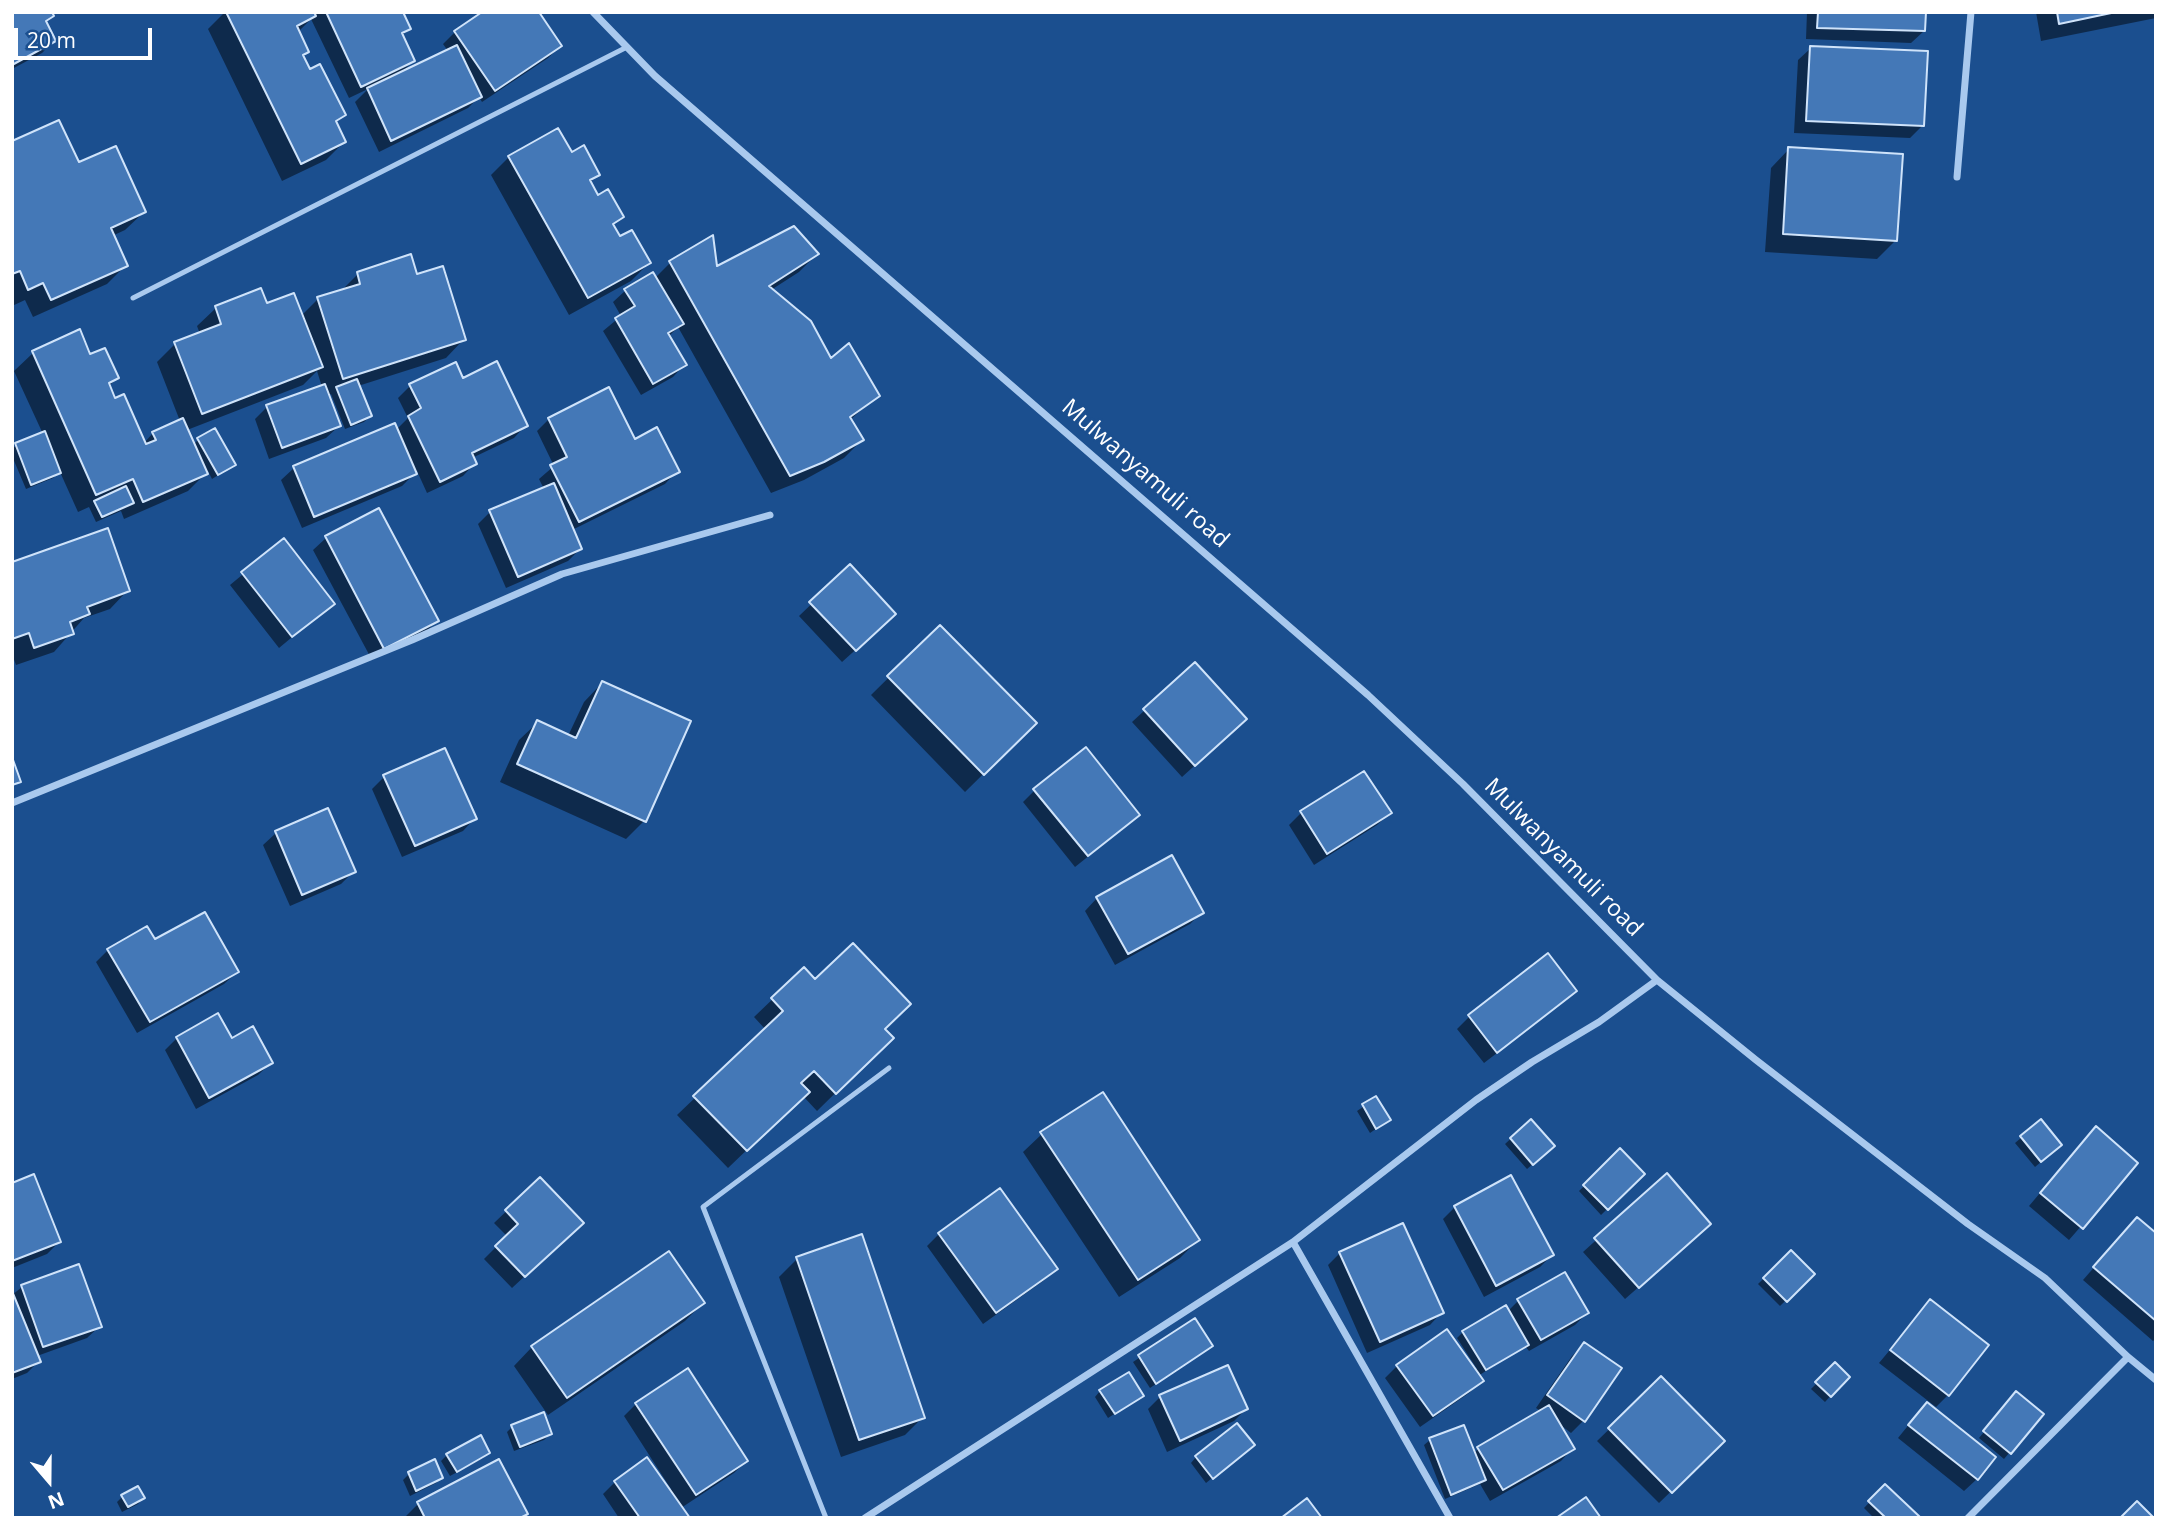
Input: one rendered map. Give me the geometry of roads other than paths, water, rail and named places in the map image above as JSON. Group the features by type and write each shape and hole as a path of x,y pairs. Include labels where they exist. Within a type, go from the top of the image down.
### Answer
{"street":[{"name":"Mulwanyamuli road","path":"593,12 655,76 1368,695 1463,784 1657,980 1968,1224 2045,1278 2156,1380"},
{"path":"1957,177 1971,12"},
{"path":"12,803 412,640 562,574 770,515"},
{"path":"865,1518 1293,1242 1476,1100 1532,1062 1599,1022 1657,980"},
{"path":"1293,1242 1450,1518"},
{"path":"1968,1518 2128,1357"}],"lane":[{"path":"134,298 627,47"},
{"path":"826,1518 703,1207 889,1068"}]}
